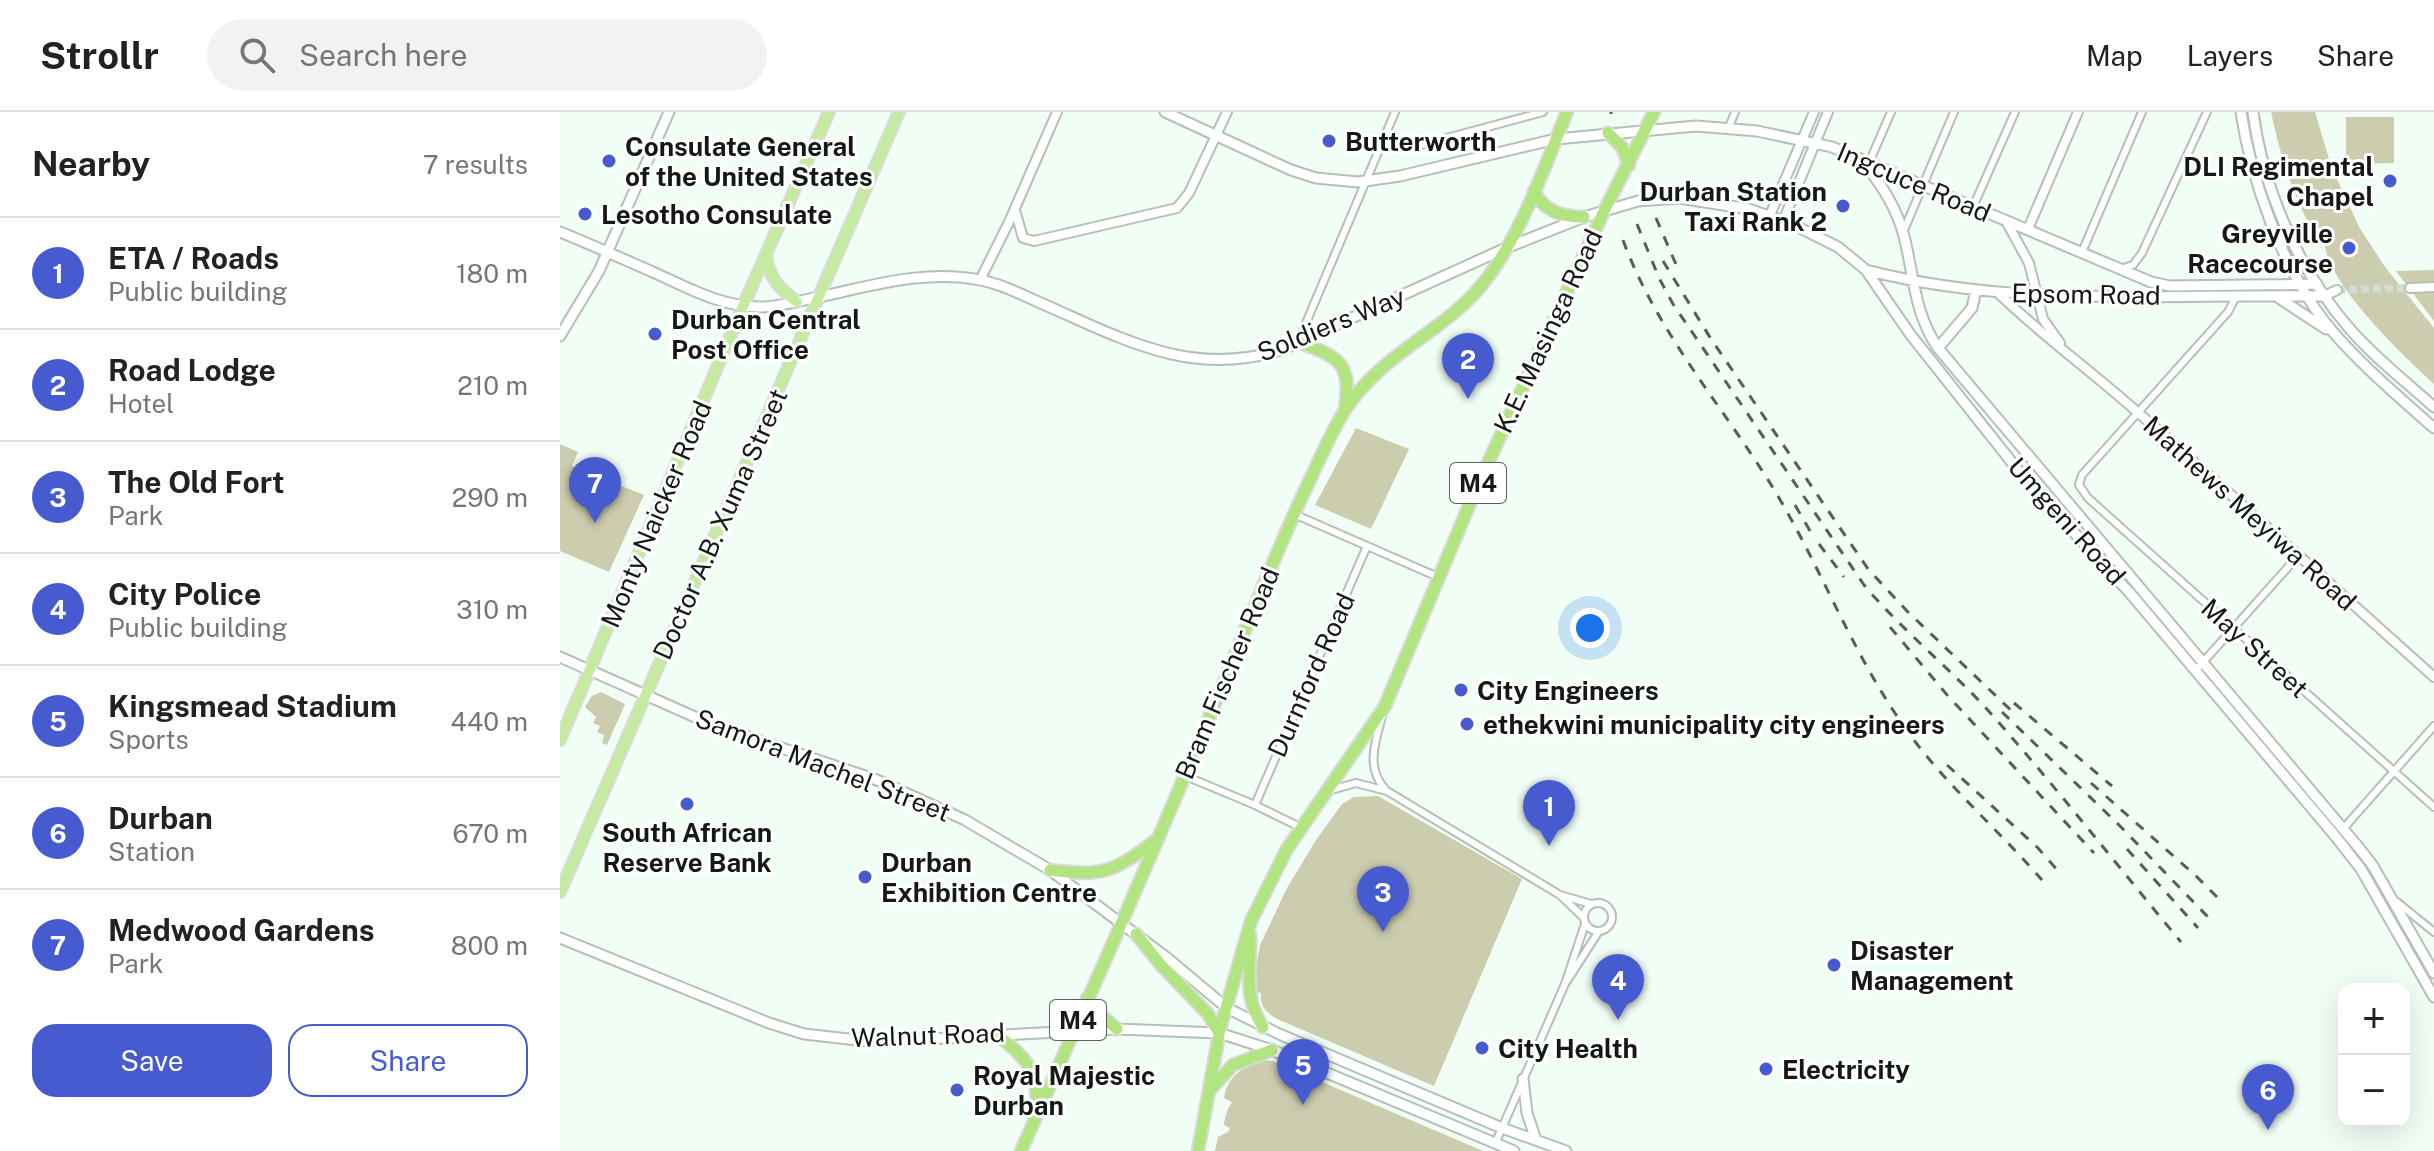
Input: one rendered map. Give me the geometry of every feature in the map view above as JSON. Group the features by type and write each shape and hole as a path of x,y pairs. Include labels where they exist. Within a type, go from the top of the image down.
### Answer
{"highway":[{"path":"1567,112 1534,191 1538,200 1554,212 1569,217 1584,217"},
{"path":"1604,211 1654,112"},
{"path":"1608,133 1622,147 1629,165"},
{"name":"Bram Fischer Road","path":"1021,1151 1158,839 1294,514 1345,410 1383,365 1473,295 1497,264 1534,191"},
{"name":"K.E. Masinga Road","path":"1198,1151 1219,1033 1250,926 1273,873 1300,827 1385,706 1438,577 1604,211"},
{"path":"1298,342 1327,353 1340,362 1348,382 1345,410"},
{"path":"1050,870 1077,874 1104,872 1131,859 1158,839"},
{"path":"1250,926 1249,998 1253,1012 1263,1027"},
{"path":"1136,934 1208,1014 1219,1033"},
{"path":"1087,998 1097,1012 1117,1029"},
{"path":"997,1034 1031,1067 1037,1091 1036,1117"},
{"path":"1209,1091 1233,1065 1272,1050"}],"main road":[{"path":"560,336 607,252 669,112"},
{"name":"Monty Naicker Road","path":"560,740 743,306 829,112"},
{"name":"Doctor A.B. Xuma Street","path":"560,892 899,112"},
{"path":"1165,112 1307,175 1324,180 1365,182 1556,139 1608,133"},
{"path":"2241,112 2256,181 2301,283 2339,338"},
{"path":"2253,112 2276,203 2317,284 2331,292 2366,346 2432,405 2420,415"},
{"name":"Ingcuce Road","path":"1608,133 1729,127 1815,142 2151,282 2170,286"},
{"name":"Umgeni Road","path":"1864,160 1885,193 1903,232 1922,321 1938,348 2139,585 2158,617"},
{"name":"Umgeni Road","path":"1604,211 1666,197 1722,204 1770,215 1838,247 1866,270 1910,334 2029,484 2130,593 2158,617 2373,866 2434,973"},
{"name":"Soldiers Way","path":"560,232 715,300 743,306 765,307 797,302 922,276 980,280 1142,347 1179,357 1212,360 1246,359 1281,350 1506,248 1604,211"},
{"path":"766,254 770,274 776,284 797,302"},
{"name":"Epsom Road","path":"1866,270 1976,290 2036,294 2308,295 2331,292"},
{"name":"Epsom Road","path":"2170,286 2317,284"},
{"path":"1938,348 1972,308 1976,290"},
{"path":"2273,295 2339,338 2434,428"},
{"path":"2029,484 2042,473"},
{"path":"2130,593 2139,585"},
{"name":"Samora Machel Street","path":"560,657 739,735 877,780 965,820 1050,870 1136,934 1227,1008 1263,1027 1502,1128 1566,1151"},
{"name":"Umgeni Road","path":"2200,666 2361,869 2434,997"},
{"name":"Walnut Road","path":"560,938 769,1023 804,1034 891,1041 1073,1030 1219,1033 1272,1050 1514,1151"},
{"path":"1523,1079 1527,1113 1536,1140"}],"street":[{"path":"980,280 1015,210 1057,112"},
{"path":"1015,210 1023,238 1034,241 1177,208 1189,193 1227,112"},
{"path":"1298,342 1395,112"},
{"path":"1384,137 1396,145 1417,146 1543,112"},
{"path":"1729,127 1735,112"},
{"path":"1770,215 1814,112"},
{"path":"1783,221 1828,112"},
{"path":"1864,160 1891,112"},
{"path":"1903,232 1954,112"},
{"path":"1973,207 2015,112"},
{"path":"2028,229 2078,112"},
{"path":"2082,252 2142,112"},
{"path":"2120,269 2133,265 2142,253 2207,112"},
{"name":"Mathews Meyiwa Road","path":"2006,221 2029,263 2043,319 2065,349"},
{"path":"2410,288 2434,287"},
{"name":"Mathews Meyiwa Road","path":"1997,292 2137,412 2434,677"},
{"path":"2137,412 2228,312 2237,295"},
{"name":"May Street","path":"2137,412 2082,475 2079,485 2088,498 2434,807"},
{"path":"1294,514 1438,577"},
{"name":"Durnford Road","path":"1255,805 1367,546"},
{"path":"2200,666 2298,556"},
{"path":"1385,706 1372,762 1376,777 1387,791"},
{"path":"2343,829 2434,726"},
{"path":"1183,775 1300,827"},
{"path":"1324,794 1336,787 1356,783 1387,791 1560,895 1591,904 1604,904 1612,913 1610,924 1599,931 1565,984"},
{"path":"1560,895 1591,930 1599,931"},
{"path":"2391,897 2434,932"},
{"path":"1495,1144 1565,984 1591,904"}],"green space":[{"name":"Greyville Racecourse","path":"2271,112 2315,112 2331,166 2359,227 2385,267 2434,328 2434,384 2366,315 2335,273 2327,254 2325,237 2317,238 2295,193 2283,161"},
{"path":"2346,117 2394,117 2394,163 2346,164"},
{"path":"2434,270 2434,321 2396,271"},
{"path":"1356,428 1409,449 1371,529 1315,505"},
{"path":"560,444 578,452 572,466 644,495 609,572 560,551"},
{"path":"601,692 625,704 607,745 602,743 604,735 597,732 600,726 593,723 596,717 585,707 592,696"},
{"path":"1378,796 1522,879 1434,1086 1277,1019 1264,1009 1261,993 1252,991 1260,945 1287,888 1316,840 1342,804 1354,797"},
{"path":"1264,1060 1273,1061 1483,1151 1215,1151 1218,1137 1230,1128 1224,1125 1232,1102 1224,1098 1229,1084 1243,1069"}],"tunnel":[{"path":"2337,290 2410,288"}],"railway":[{"path":"1656,218 1678,269"},
{"path":"1637,224 1673,304 1864,585 1985,707 2181,942"},
{"path":"1623,240 1653,305 1671,335 1787,512 1882,693 1916,743 1951,784 2042,880"},
{"path":"1663,261 1711,339 1868,569 1907,611 2017,716"},
{"path":"1795,505 1813,536"},
{"path":"1819,544 1844,577"},
{"path":"1890,627 1948,696 2094,853"},
{"path":"2014,703 2112,786"},
{"path":"2002,712 2120,826 2208,917"},
{"path":"1947,765 2038,848 2060,873"},
{"path":"2091,783 2224,904"},
{"path":"2127,849 2198,928"}],"place":[{"name":"Butterworth","path":"1329,141"},
{"name":"Consulate General of the United States","path":"609,161"},
{"name":"DLI Regimental Chapel","path":"2390,181"},
{"name":"Durban Station Taxi Rank 2","path":"1843,206"},
{"name":"Lesotho Consulate","path":"585,214"},
{"name":"Greyville Racecourse","path":"2349,248"},
{"name":"Durban Central Post Office","path":"655,334"},
{"name":"Road Lodge","path":"1468,399"},
{"name":"Medwood Gardens","path":"595,523"},
{"name":"City Engineers","path":"1461,690"},
{"name":"ethekwini municipality city engineers","path":"1467,724"},
{"name":"South African Reserve Bank","path":"687,804"},
{"name":"ETA / Roads","path":"1549,846"},
{"name":"Durban Exhibition Centre","path":"865,877"},
{"name":"The Old Fort","path":"1383,932"},
{"name":"Disaster Management","path":"1834,965"},
{"name":"City Police","path":"1618,1020"},
{"name":"City Health","path":"1482,1048"},
{"name":"Electricity","path":"1766,1069"},
{"name":"Royal Majestic Durban","path":"957,1090"},
{"name":"Kingsmead Stadium","path":"1303,1105"},
{"name":"Durban","path":"2268,1130"}]}
